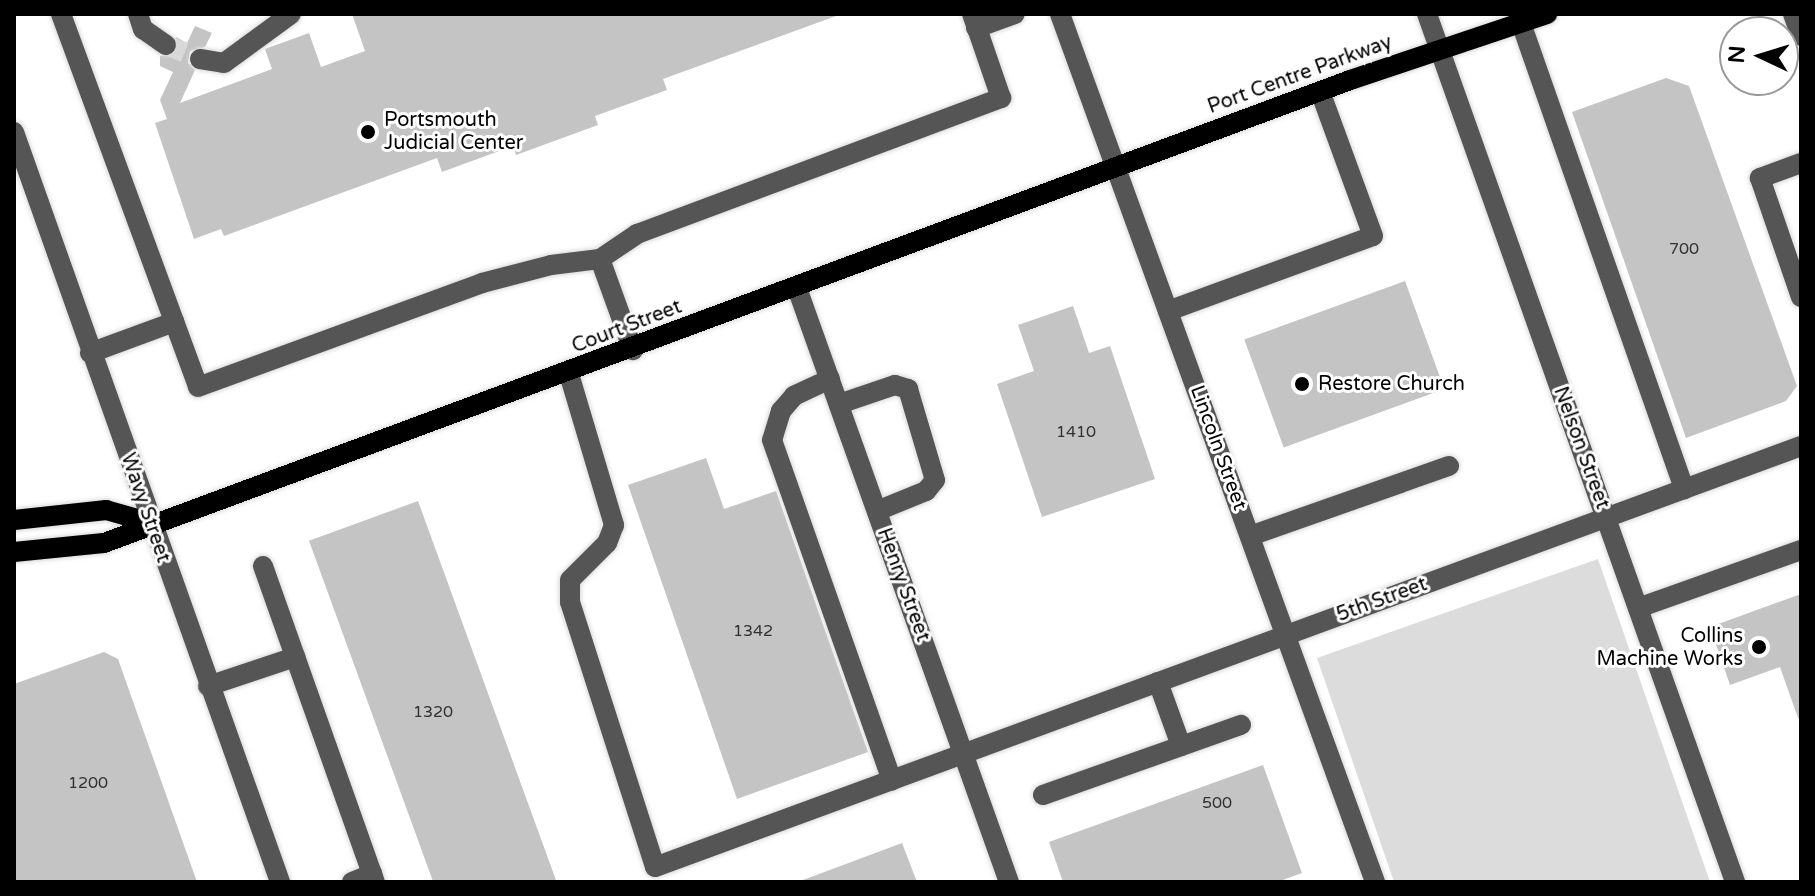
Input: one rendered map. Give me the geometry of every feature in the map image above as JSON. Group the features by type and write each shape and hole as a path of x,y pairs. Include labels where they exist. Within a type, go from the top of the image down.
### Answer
{"main road":[{"name":"Port Centre Parkway","path":"1115,168 1320,91 1547,14"},
{"name":"Court Street","path":"14,552 104,543 152,523 569,374 1115,168"},
{"path":"14,520 106,510 152,523"}],"street":[{"path":"61,14 198,387 482,283 551,265 600,259 637,234 1001,98 974,21 1015,14"},
{"path":"138,14 143,29 166,45"},
{"path":"200,59 224,63 291,14"},
{"name":"Lincoln Street","path":"1060,14 1375,882"},
{"name":"Nelson Street","path":"1427,14 1735,882"},
{"path":"1793,14 1801,36"},
{"path":"1521,23 1684,489"},
{"path":"1168,311 1373,236 1320,91"},
{"name":"Wavy Street","path":"14,132 280,882"},
{"path":"1801,163 1760,178 1801,297"},
{"path":"600,259 633,350"},
{"name":"Henry Street","path":"797,288 1009,882"},
{"path":"90,353 174,322"},
{"name":"5th Street","path":"569,374 614,525 607,543 570,580 570,602 655,867 1801,446"},
{"path":"830,379 794,396 781,411 772,440 892,780"},
{"path":"839,404 895,385 908,389 936,471 934,487 877,511"},
{"path":"1250,536 1449,466"},
{"path":"1638,608 1801,550"},
{"path":"263,566 374,878 352,882"},
{"path":"208,686 295,657"},
{"path":"1158,682 1181,746"},
{"path":"1043,795 1241,725"}],"shaded area":[{"path":"1598,559 1710,882 1394,882 1317,658"}],"building":[{"name":"Portsmouth Judicial Center","path":"352,14 836,16 663,79 667,90 595,116 598,125 516,155 513,146 442,172 437,158 224,236 221,229 194,239 155,123 167,119 160,100 173,72 160,66 160,56 176,53 176,37 187,43 195,26 212,33 205,47 190,51 188,63 195,70 180,103 272,69 265,49 309,33 321,67 365,51"},
{"path":"1666,78 1689,86 1797,386 1786,401 1686,438 1572,112"},
{"path":"1405,281 1444,389 1284,448 1244,339"},
{"path":"1073,306 1089,353 1110,346 1155,479 1042,517 997,384 1034,371 1018,325"},
{"path":"706,458 724,509 776,491 868,752 737,799 628,485"},
{"path":"418,501 557,882 433,882 309,541"},
{"name":"Collins Machine Works","path":"1801,594 1801,718 1798,718 1780,667 1730,685 1710,627"},
{"path":"104,652 118,659 197,882 14,882 14,684"},
{"path":"1263,765 1302,873 1277,882 1063,882 1049,842"},
{"path":"902,843 917,882 803,882 803,880"}],"tunnel":[{"path":"166,45 200,59"}],"place":[{"name":"Portsmouth Judicial Center","path":"368,132"},
{"name":"Restore Church","path":"1302,384"},
{"name":"Collins Machine Works","path":"1759,647"}]}
